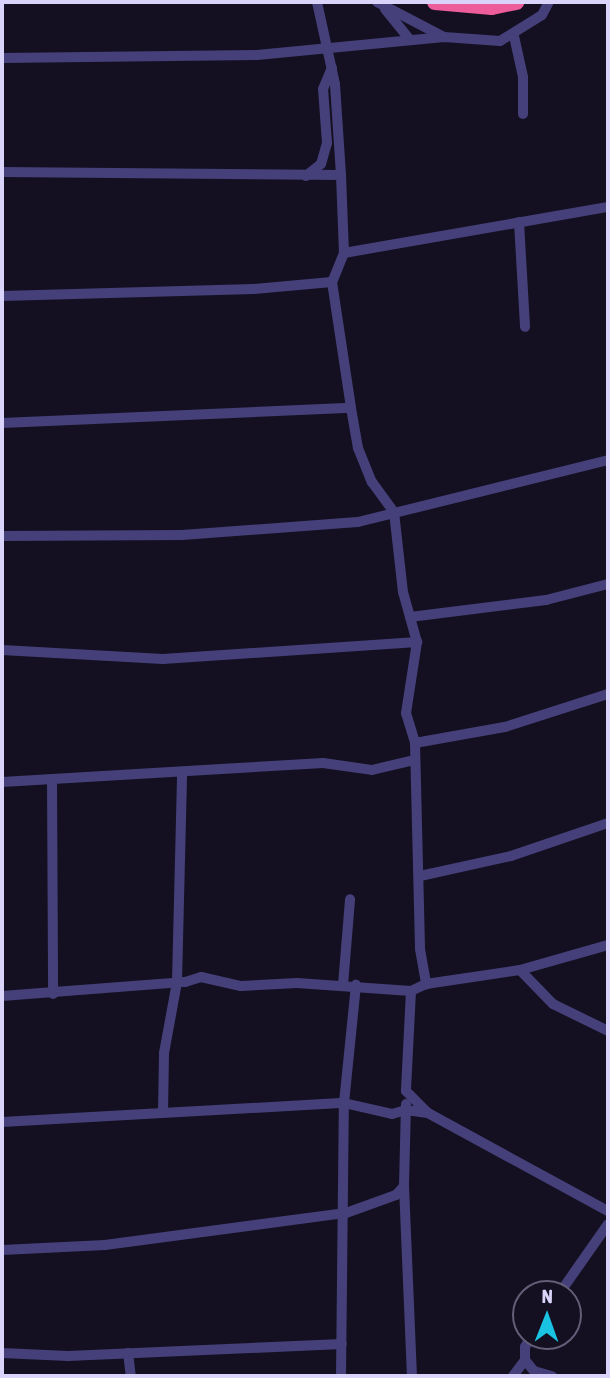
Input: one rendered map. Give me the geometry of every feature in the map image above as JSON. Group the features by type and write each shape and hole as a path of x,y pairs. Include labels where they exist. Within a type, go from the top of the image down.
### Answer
{"highway":[{"path":"435,2 492,7 516,2"}],"street":[{"path":"317,2 332,68 341,175 344,254 332,282 351,408 358,448 372,482 394,512 410,617 417,642 406,713 415,743 420,949 426,984"},
{"path":"2,58 257,55 444,37 485,42 514,36 542,15 549,2"},
{"path":"380,4 410,40"},
{"path":"380,4 444,37"},
{"path":"514,36 523,77 523,114"},
{"path":"306,176 321,164 327,143 323,89 332,68"},
{"path":"2,172 341,175"},
{"path":"344,254 608,207"},
{"path":"519,222 525,327"},
{"path":"2,296 254,289 332,282"},
{"path":"2,423 351,408"},
{"path":"2,536 182,535 358,522 608,460"},
{"path":"410,617 546,600 608,584"},
{"path":"2,650 163,659 417,642"},
{"path":"415,743 505,727 608,694"},
{"path":"2,782 182,774 323,763 372,770 414,760"},
{"path":"163,1112 165,1040 177,982 182,774"},
{"path":"52,780 53,994"},
{"path":"420,876 511,856 608,823"},
{"path":"343,985 345,926 350,899"},
{"path":"2,996 53,994 177,982 201,977 241,986 356,985 411,991 426,984 520,970 608,945"},
{"path":"520,970 553,1004 608,1031"},
{"path":"341,1376 346,1213 344,1103 356,985"},
{"path":"411,991 404,1186 412,1376"},
{"path":"406,1091 428,1113 608,1211"},
{"path":"2,1122 344,1103 392,1114 406,1110 428,1113"},
{"path":"2,1250 105,1245 346,1213 396,1195 404,1186"},
{"path":"568,1280 608,1224"},
{"path":"2,1353 128,1353 342,1344"},
{"path":"513,1376 525,1360 525,1350"},
{"path":"128,1353 131,1376"},
{"path":"525,1360 534,1371 552,1376"}]}
